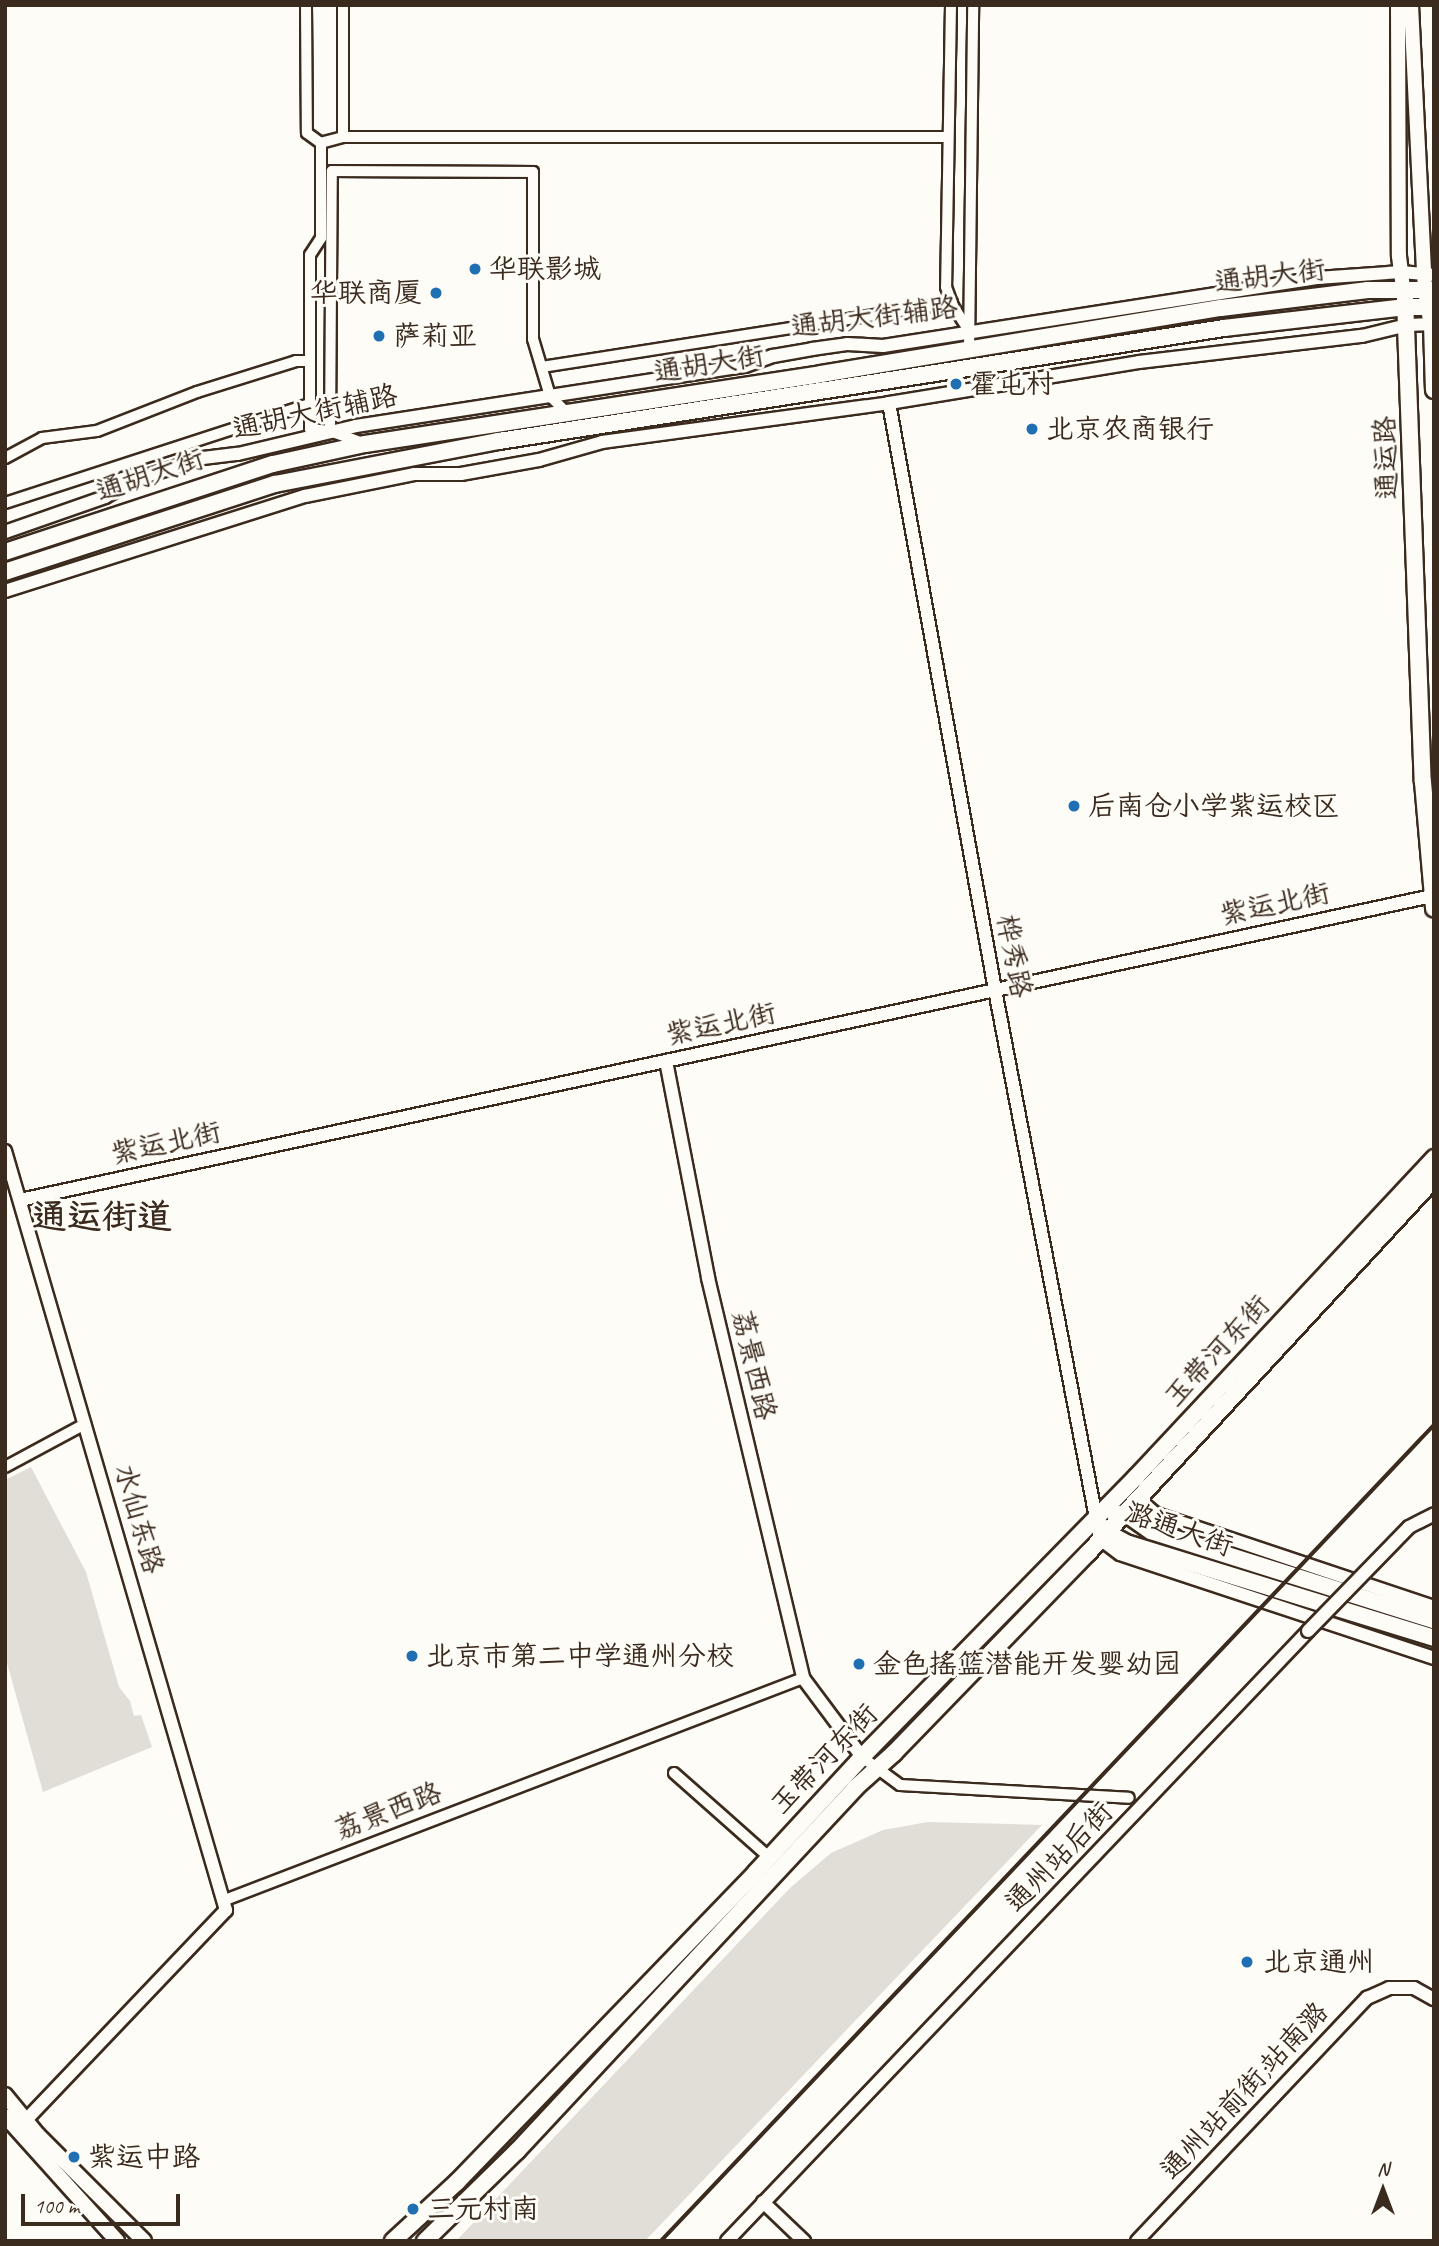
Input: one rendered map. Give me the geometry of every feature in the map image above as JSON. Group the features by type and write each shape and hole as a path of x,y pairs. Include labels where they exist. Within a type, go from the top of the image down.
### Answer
{"main road":[{"name":"通运路","path":"1398,5 1406,34 1432,316 1434,390"},
{"name":"通运路","path":"1411,5 1406,34 1401,272 1407,326 1423,782 1433,903"},
{"name":"通胡大街","path":"5,552 101,518 296,459 365,444 1221,308 1368,290 1403,290 1429,282"},
{"name":"通胡大街","path":"5,572 275,484 499,441 1224,328 1406,307 1432,316"},
{"name":"玉带河东街","path":"393,2241 457,2182 1095,1517 1434,1158"},
{"name":"玉带河东街","path":"425,2241 517,2151 773,1874 876,1767 894,1753 1125,1513 1144,1489 1434,1180"},
{"name":"潞通大街","path":"1434,1620 1151,1531 1125,1513 1095,1517 1103,1535 1434,1638"},
{"path":"5,2095 16,2128 144,2241"},
{"path":"5,2116 117,2241"}],"street":[{"path":"306,5 307,133 321,143"},
{"path":"343,5 343,136"},
{"path":"950,5 946,287 968,330"},
{"path":"969,350 973,5"},
{"path":"321,143 343,136 948,136"},
{"path":"296,459 307,433 310,404 310,255 321,238 321,143"},
{"path":"365,444 330,431 332,171 533,172 533,339 550,396 567,413"},
{"name":"通胡大街辅路","path":"5,532 105,498 134,480 203,458 238,454 307,433 745,366 773,356 812,349 847,344 883,346 968,330 1317,278 1401,272 1429,282"},
{"path":"542,368 952,303"},
{"path":"5,591 329,491 414,474 461,474 539,460 587,444 889,402 1139,362 1362,336 1407,326 1432,316"},
{"path":"5,458 41,438 97,431 197,392 296,361 310,361"},
{"name":"桦秀路","path":"889,402 995,990 1059,1313 1095,1517"},
{"path":"5,503 310,404"},
{"name":"紫运北街","path":"20,1200 995,990 1433,903"},
{"name":"荔景西路","path":"666,1061 708,1278 803,1678 862,1757"},
{"name":"水仙东路","path":"5,1151 225,1900"},
{"path":"5,1467 86,1424"},
{"path":"1144,1489 1144,1504 1156,1514 1434,1607"},
{"name":"通州站后街","path":"727,2241 1409,1527 1434,1514"},
{"path":"1103,1535 1120,1554 1434,1658"},
{"name":"荔景西路","path":"225,1900 803,1678"},
{"path":"862,1757 900,1785 1129,1798"},
{"path":"674,1773 769,1857"},
{"path":"16,2128 226,1910 225,1900"},
{"name":"通州站前街;站南潞","path":"1137,2241 1367,1998 1389,1988 1414,1988 1434,1999"},
{"path":"763,2202 804,2241"}],"shaded area":[{"path":"31,1467 86,1572 119,1687 130,1701 134,1716 141,1715 152,1747 43,1792 5,1656 5,1480"},
{"path":"928,1822 1042,1825 645,2241 456,2241 790,1888 831,1853 883,1830"}],"railway":[{"path":"661,2241 1434,1425"}],"place":[{"name":"华联影城","path":"475,269"},
{"name":"华联商厦","path":"436,293"},
{"name":"萨莉亚","path":"379,336"},
{"name":"霍屯村","path":"956,384"},
{"name":"北京农商银行","path":"1032,429"},
{"name":"后南仓小学紫运校区","path":"1074,806"},
{"name":"北京市第二中学通州分校","path":"412,1656"},
{"name":"金色摇篮潜能开发婴幼园","path":"859,1664"},
{"name":"北京通州","path":"1247,1962"},
{"name":"紫运中路","path":"74,2157"},
{"name":"三元村南","path":"413,2209"}],"district":[{"name":"通运街道","path":"102,1217"}]}
